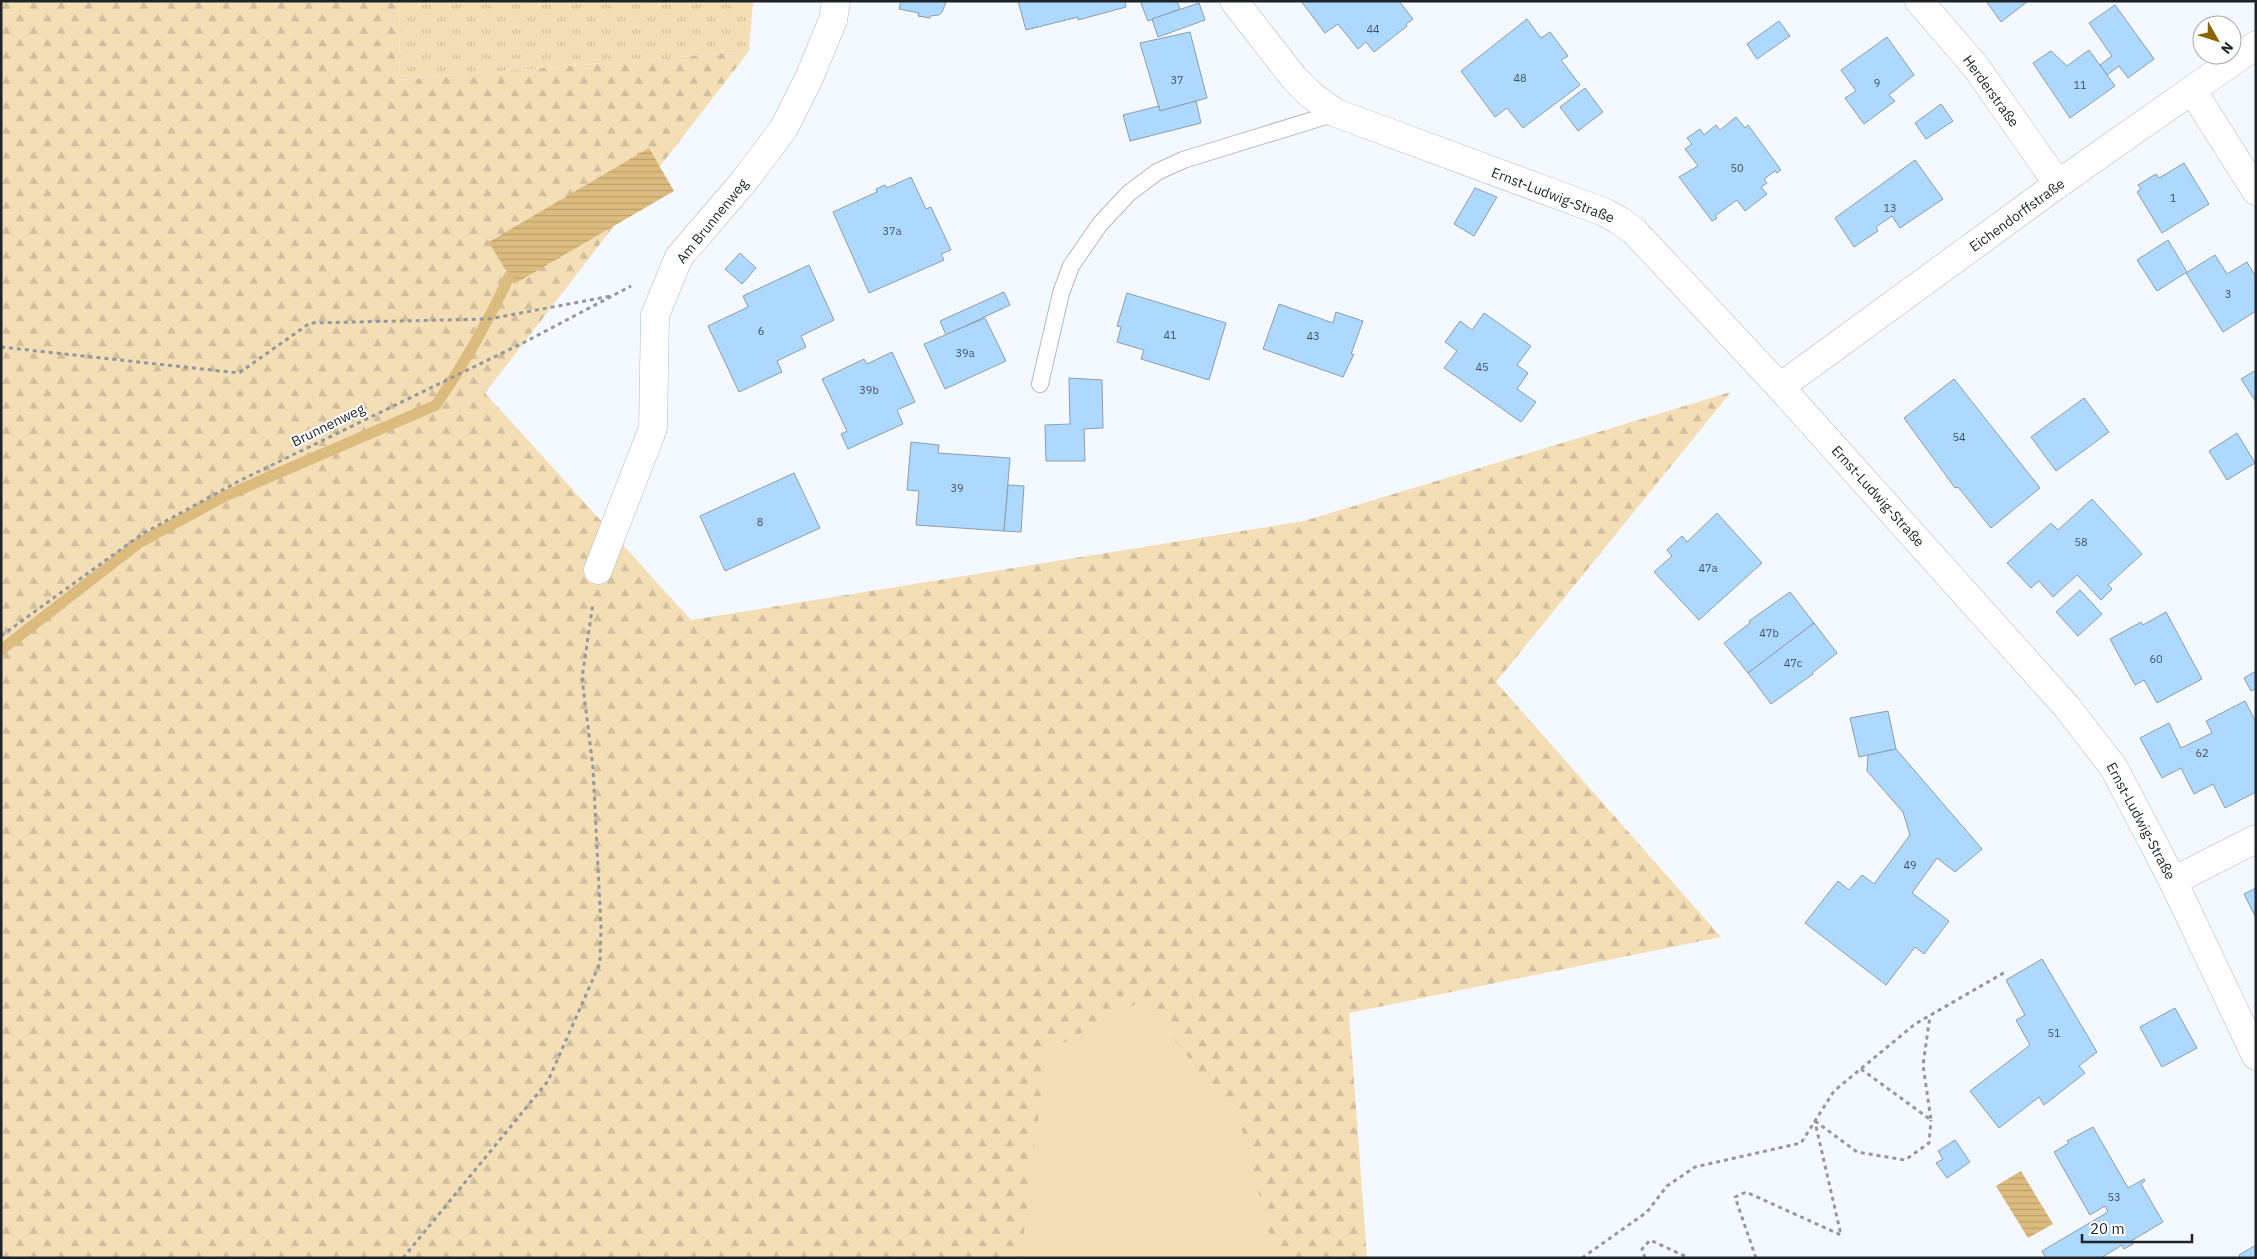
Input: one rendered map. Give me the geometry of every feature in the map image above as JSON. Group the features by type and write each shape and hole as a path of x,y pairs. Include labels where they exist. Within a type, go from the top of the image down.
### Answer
{"street":[{"name":"Am Brunnenweg","path":"598,570 653,428 655,315 679,257 745,180 784,128 809,78 833,20 836,1"},
{"name":"Ernst-Ludwig-Straße","path":"1234,1 1294,78 1311,95 1336,114 1604,212 1634,231 1780,387 2067,707 2114,768 2173,881 2256,1056"},
{"name":"Herderstraße","path":"1919,1 1976,67 2058,184"},
{"name":"Eichendorffstraße","path":"1780,387 2058,184 2256,46"},
{"path":"2192,90 2256,190"},
{"path":"2173,881 2256,839"}],"lane":[{"path":"1040,384 1061,293 1071,266 1100,224 1129,193 1157,172 1183,160 1336,114"}],"path":[{"name":"Brunnenweg","path":"1,636 142,534 239,481 523,343 614,295 679,257"},
{"path":"1,347 239,373 310,323 489,319 614,295"},
{"path":"403,1258 548,1081 600,963 601,927 593,768 582,678 598,570"},
{"path":"1582,1258 1647,1212 1667,1186 1695,1167 1800,1143 1834,1091 1915,1024 2007,971"},
{"path":"1815,1121 1857,1152 1905,1160 1929,1143 1931,1120 1923,1065 1930,1015"},
{"path":"1861,1069 1931,1120"},
{"path":"1756,1258 1736,1197 1746,1192 1841,1235 1815,1121"},
{"path":"1645,1258 1642,1248 1650,1240 1689,1258"}],"green space":[{"path":"1,1 400,1 399,80 749,51 485,393 691,620 1304,521 1731,392 1496,682 1721,937 1349,1013 1367,1258 1,1258"},
{"path":"400,1 753,1 749,51 399,80"},
{"path":"1143,1000 1240,1123 1276,1258 1021,1258 1046,1052"}],"shaded area":[{"path":"649,148 674,191 514,284 489,242"},
{"path":"2021,1171 2053,1224 2028,1238 1996,1186"}],"building":[{"path":"901,1 946,2 939,15 930,16 930,18 918,16 919,13 899,9"},
{"path":"1018,1 1125,1 1126,7 1078,20 1078,17 1026,30"},
{"path":"1140,1 1177,1 1180,9 1148,21"},
{"path":"1301,1 1399,1 1413,19 1374,52 1366,42 1358,49 1338,24 1325,33"},
{"path":"1986,1 2028,1 2001,22"},
{"path":"1199,3 1205,20 1158,37 1152,19"},
{"path":"2115,5 2154,59 2128,78 2119,66 2107,75 2100,65 2112,56 2089,23"},
{"path":"1527,19 1541,38 1550,32 1568,56 1561,60 1580,85 1523,128 1507,108 1495,117 1461,71"},
{"path":"1779,21 1790,36 1757,59 1747,44"},
{"path":"1190,32 1207,98 1160,111 1140,43"},
{"path":"1887,37 1914,75 1889,95 1895,101 1864,124 1845,98 1856,91 1841,70"},
{"path":"2089,50 2115,86 2070,118 2033,63 2051,51 2067,66"},
{"path":"1585,88 1603,112 1578,131 1560,107"},
{"path":"1196,101 1201,123 1130,141 1123,115 1159,106 1160,111"},
{"path":"1941,104 1953,121 1926,139 1915,123"},
{"path":"1736,117 1745,128 1748,125 1781,170 1777,173 1775,171 1764,179 1767,183 1761,187 1767,194 1745,211 1737,200 1715,216 1717,218 1712,221 1679,177 1698,166 1685,149 1692,144 1687,138 1700,129 1704,135 1716,125 1720,130"},
{"path":"1915,160 1943,199 1900,228 1892,216 1876,227 1878,231 1854,247 1835,218"},
{"path":"2184,163 2209,204 2162,233 2137,192 2141,189 2138,185 2156,174 2159,178"},
{"path":"911,177 926,209 931,207 951,250 941,254 944,260 869,293 833,212 877,192 876,189 885,185 887,188"},
{"path":"1475,188 1497,197 1474,236 1454,224"},
{"path":"2168,240 2187,272 2157,291 2137,260"},
{"path":"740,253 756,268 742,284 725,269"},
{"path":"2215,255 2227,274 2247,262 2256,277 2256,311 2223,332 2186,273"},
{"path":"809,265 834,320 801,336 806,347 777,361 782,372 739,392 708,326 748,307 743,296"},
{"path":"1004,292 1010,305 946,335 940,321"},
{"path":"1127,293 1226,323 1209,380 1141,359 1144,350 1117,342 1121,327 1117,326"},
{"path":"1279,304 1333,323 1336,312 1363,321 1351,354 1354,354 1343,377 1263,349"},
{"path":"1484,313 1531,346 1517,365 1528,373 1517,389 1536,402 1521,422 1444,368 1457,351 1445,342 1460,321 1472,330"},
{"path":"985,318 1006,361 945,389 924,344"},
{"path":"892,352 915,402 897,410 903,424 848,449 841,434 847,431 822,379 864,359 867,364"},
{"path":"2256,370 2256,402 2241,379"},
{"path":"1069,378 1102,380 1103,428 1084,429 1085,461 1046,461 1045,425 1070,424"},
{"path":"1954,379 2040,488 1991,528 1958,487 1955,488 1904,418"},
{"path":"2084,398 2109,432 2056,471 2031,437"},
{"path":"2237,433 2255,463 2227,480 2209,451"},
{"path":"911,442 939,445 938,453 1010,458 1004,531 916,525 919,491 907,490"},
{"path":"794,473 820,528 725,571 700,516"},
{"path":"1008,485 1024,486 1021,532 1004,531"},
{"path":"2092,499 2142,554 2108,585 2112,589 2101,600 2077,575 2053,597 2039,581 2031,588 2007,563 2051,523 2058,530"},
{"path":"1717,513 1762,563 1699,620 1654,572 1672,556 1667,550 1682,536 1687,542"},
{"path":"2080,590 2102,614 2078,636 2056,612"},
{"path":"1790,592 1814,623 1748,673 1724,643 1750,623 1749,621"},
{"path":"2166,612 2202,679 2157,703 2144,680 2135,685 2110,639 2141,622 2143,625"},
{"path":"1814,623 1837,653 1813,674 1771,704 1748,673"},
{"path":"2256,671 2256,688 2251,691 2244,678"},
{"path":"2245,701 2256,722 2256,792 2225,808 2213,784 2194,794 2181,768 2162,778 2140,738 2169,723 2181,748 2212,733 2206,721"},
{"path":"1888,711 1896,749 1859,757 1850,718"},
{"path":"1896,749 1982,849 1955,872 1937,858 1912,893 1949,921 1924,954 1915,947 1886,985 1805,923 1838,881 1849,890 1862,875 1874,884 1910,835 1903,812 1867,771 1868,755"},
{"path":"2256,888 2256,918 2244,894"},
{"path":"2042,959 2097,1052 2079,1066 2085,1073 2044,1105 2039,1097 1999,1128 1970,1091 2030,1045 2016,1020 2025,1015 2006,980"},
{"path":"2175,1008 2197,1048 2162,1067 2140,1027"},
{"path":"2093,1127 2128,1188 2144,1179 2145,1181 2141,1184 2163,1222 2131,1241 2133,1244 2124,1249 2122,1245 2101,1258 2046,1258 2042,1251 2108,1212 2105,1206 2090,1215 2054,1152 2069,1143 2067,1141"},
{"path":"1955,1140 1970,1162 1947,1178 1936,1163 1943,1159 1938,1151"},
{"path":"2256,1245 2256,1258 2240,1258 2239,1255"}],"waterway":[{"path":"1,650 139,543 223,497 436,405 475,342 509,277"}]}
